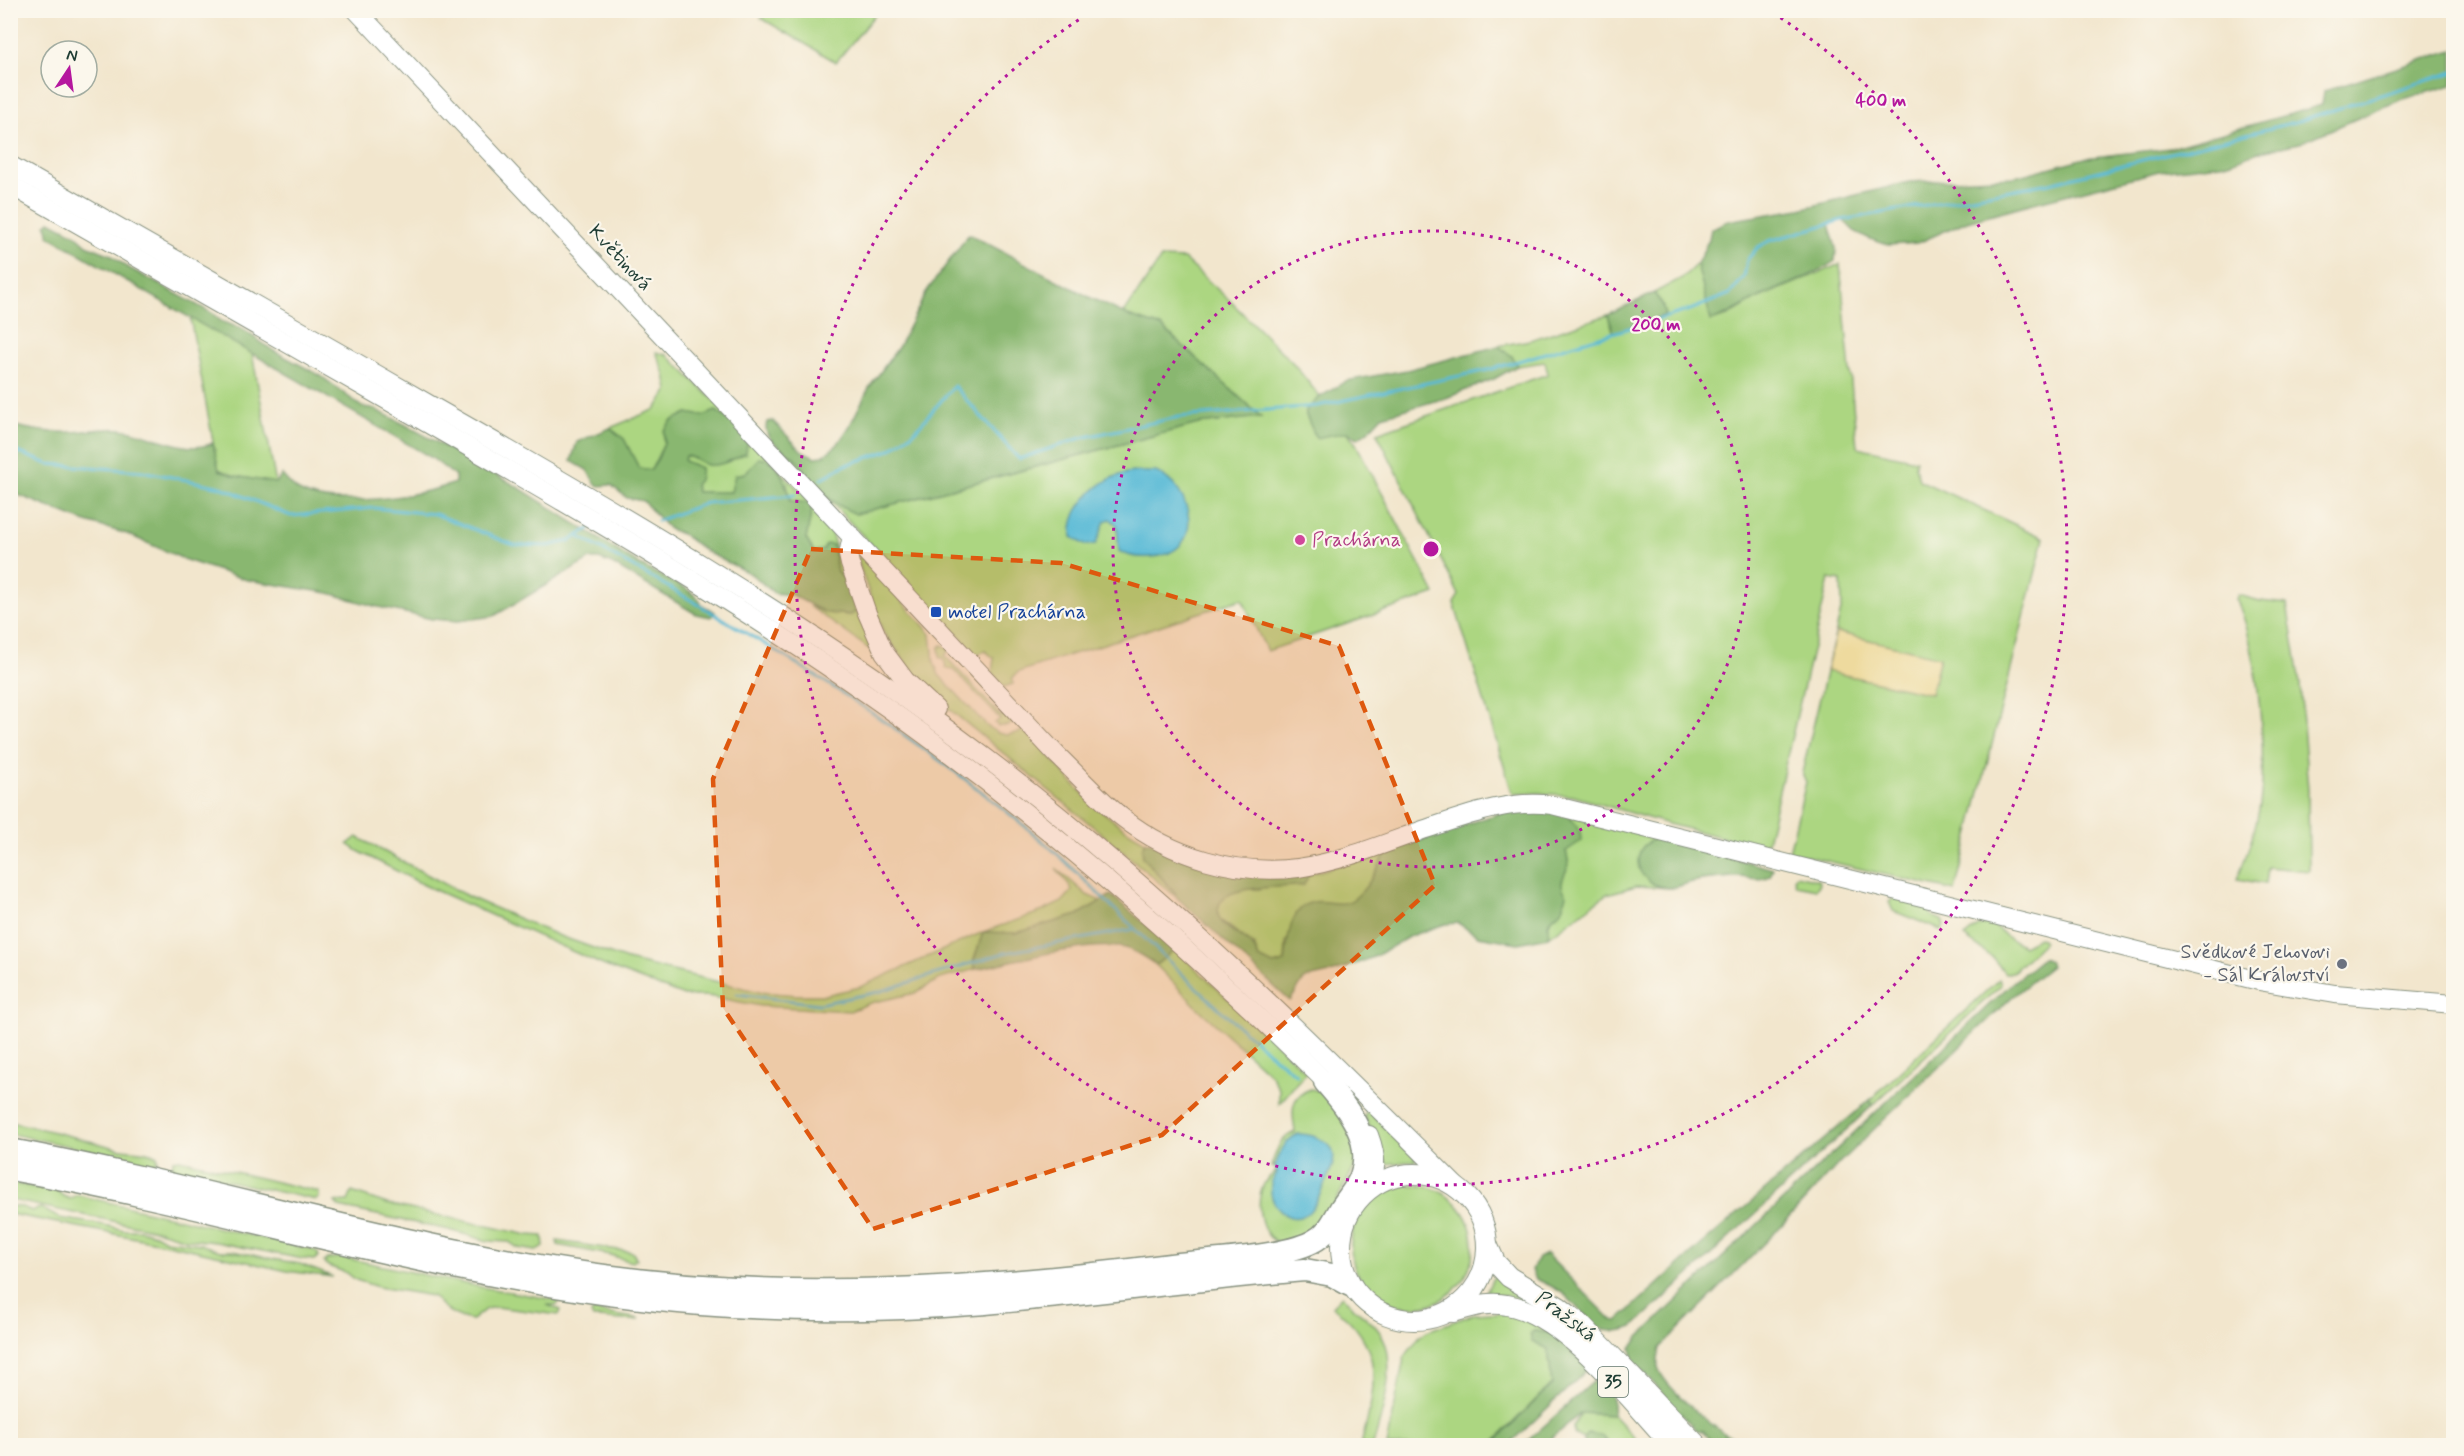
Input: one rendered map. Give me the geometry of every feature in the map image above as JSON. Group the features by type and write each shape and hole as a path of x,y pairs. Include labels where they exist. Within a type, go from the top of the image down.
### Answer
{"highway":[{"path":"1266,1253 1301,1246 1323,1236 1331,1227 1360,1178 1365,1158 1361,1134 1349,1113 1325,1082"},
{"path":"10,1150 143,1177 396,1237 508,1260 604,1276 682,1285 828,1291 962,1287 1108,1273 1321,1247 1335,1239 1345,1222"},
{"path":"10,1169 138,1194 495,1276 594,1293 690,1303 818,1309 928,1306 1054,1297 1305,1270 1332,1275 1350,1285"}],"main road":[{"name":"Květinová","path":"357,10 1047,744 1111,807 1153,838 1207,861 1253,869 1303,867 1350,855 1489,809 1520,803 1540,803 1581,811 2205,968 2311,991 2454,1004"},
{"path":"10,165 570,484 805,630 915,706 986,759 1118,865 1220,955 1464,1194 1480,1217 1486,1241 1485,1263 1477,1283 1461,1303 1441,1315 1415,1320 1394,1318 1373,1308 1350,1285 1341,1258 1341,1241 1345,1222 1354,1204 1372,1183 1376,1168 1371,1141 1358,1115 1221,980 1071,849 970,769 852,683 715,593 565,502 10,186"},
{"path":"852,536 848,555 850,564 875,634 890,661 986,759"},
{"path":"1364,1194 1390,1178 1415,1174 1440,1179 1464,1194"},
{"name":"Pražská","path":"1486,1241 1501,1270 1582,1325 1698,1446"},
{"name":"Pražská","path":"1441,1315 1493,1303 1513,1306 1539,1316 1559,1328 1575,1342 1673,1446"}],"highlighted area":[{"path":"811,549 1061,563 1339,646 1435,885 1162,1135 873,1229 723,1008 713,779"}],"green space":[{"path":"766,11 878,11 836,62 761,18"},
{"path":"2453,50 2453,85 2400,100 2300,143 2261,151 2229,163 2159,171 2026,205 1967,221 1918,243 1888,245 1854,231 1843,220 1829,224 1836,248 1835,261 1815,273 1711,321 1697,264 1709,239 1711,229 1727,221 1800,209 1909,182 2015,177 2085,158 2170,148 2322,105 2324,91"},
{"path":"50,221 75,234 87,245 111,255 127,267 212,313 221,321 242,329 274,351 321,376 362,407 372,408 404,424 518,487 640,565 685,588 698,598 702,605 715,612 711,617 696,614 612,564 599,559 590,559 494,616 458,621 432,619 329,593 247,580 186,560 127,534 83,521 11,492 11,425 56,432 120,429 192,447 213,443 219,470 235,476 276,483 282,475 299,491 314,497 333,500 399,496 455,483 455,476 432,458 49,236 46,225"},
{"path":"969,234 1091,298 1131,317 1162,327 1261,417 1198,424 856,514 836,503 823,494 793,456 771,440 766,429 767,422 773,421 802,451 815,457 823,456 837,445 869,388 899,346 927,291"},
{"path":"1161,258 1184,259 1293,363 1320,397 1306,411 1316,437 1347,431 1435,594 1267,651 1242,599 1027,669 1017,673 1012,679 1013,684 1004,687 992,673 994,658 985,651 977,655 779,448 799,461 803,470 856,514 1198,424 1260,417 1162,327 1123,315"},
{"path":"1697,264 1712,320 1728,316 1754,300 1840,264 1857,447 1916,460 1915,466 1919,480 2044,538 1955,891 1789,852 1806,782 1802,773 1842,606 1841,581 1829,579 1767,842 1761,847 1668,824 1573,796 1539,793 1513,794 1454,603 1459,595 1377,433 1548,374 1545,362 1517,366 1511,356 1498,346 1530,340 1608,315 1614,333 1662,304 1654,293 1682,278"},
{"path":"1654,293 1662,304 1665,315 1614,333 1608,315"},
{"path":"190,317 252,353 276,484 235,476 218,469"},
{"path":"1498,346 1512,356 1517,366 1494,379 1446,398 1382,416 1358,438 1347,432 1316,438 1306,415 1306,410 1320,397 1346,381 1407,370"},
{"path":"656,352 667,355 724,410 823,516 830,529 846,580 837,572 835,550 814,552 806,539 812,509 809,503 790,501 787,483 745,473 736,475 731,492 697,492 695,485 701,468 684,461 685,456 691,456 708,465 716,411 703,416 687,413 664,431 664,443 651,470 639,468 624,439 610,428 656,409 668,390 665,374"},
{"path":"716,411 733,422 748,439 746,453 718,465 708,465 685,456 684,461 701,468 699,480 695,485 697,492 731,492 735,475 745,473 759,458 772,463 781,473 790,501 809,503 812,509 806,539 814,552 823,550 826,544 833,545 837,572 846,581 856,611 851,615 826,613 792,595 774,593 751,574 707,552 682,534 669,529 643,501 627,498 611,485 597,486 587,470 571,461 577,442 610,428 624,439 639,468 651,470 664,443 664,431 671,421 687,413 703,416"},
{"path":"865,558 931,634 934,662 939,675 988,727 1007,735 1028,730 1081,792 1110,818 1145,841 1143,857 1175,896 927,691 883,632 857,559"},
{"path":"2238,595 2260,601 2287,604 2300,684 2308,790 2309,871 2267,867 2265,884 2237,879 2251,842 2260,804 2262,783 2259,700 2250,642 2236,599"},
{"path":"809,606 826,613 851,615 856,611 874,647 872,651"},
{"path":"942,645 950,649 945,656 1001,716 1009,711 1014,718 1009,726 998,726 995,723 1000,719 954,670 947,669 943,658 940,658 939,648"},
{"path":"1531,809 1567,814 1580,831 1581,841 1566,851 1568,864 1562,887 1567,895 1561,910 1550,920 1549,937 1518,943 1478,936 1458,923 1445,924 1410,936 1376,956 1334,972 1308,978 1303,981 1290,1001 1175,896 1175,893 1143,857 1142,848 1145,841 1309,874 1304,885 1243,890 1223,899 1219,906 1218,916 1224,925 1245,939 1259,958 1273,965 1285,962 1287,941 1293,921 1304,906 1314,902 1349,902 1368,884 1387,851 1500,813"},
{"path":"1567,814 1656,837 1657,885 1672,888 1636,886 1607,894 1549,937 1550,921 1561,909 1561,880 1569,865 1566,851 1581,840"},
{"path":"357,837 469,897 557,935 627,960 760,992 825,995 860,987 983,932 973,963 976,969 940,979 915,993 870,1003 850,1011 761,1006 708,996 684,996 603,965 426,886 348,844"},
{"path":"1656,837 1773,869 1770,876 1761,879 1716,878 1669,888 1662,887 1645,878 1638,862 1639,853 1643,847"},
{"path":"1387,851 1372,879 1357,897 1337,904 1322,902 1286,941 1285,962 1273,965 1259,958 1254,945 1219,919 1217,911 1220,900 1230,892 1259,889"},
{"path":"1056,868 1087,895 1101,901 1078,915 1016,933 983,932 1062,902 1072,891"},
{"path":"1796,875 1818,880 1820,884 1816,889 1796,885 1794,879"},
{"path":"1111,895 1175,949 1156,965 1129,950 1103,946 1048,954 976,969 973,963 983,932 1016,933 1078,915"},
{"path":"1894,898 1923,904 1932,916 1942,920 1944,925 1941,930 1893,911 1889,902"},
{"path":"1990,924 2023,946 2038,938 2044,942 2013,972 2005,973 1992,957 1964,937 1978,926"},
{"path":"1175,949 1306,1072 1279,1104 1279,1089 1272,1076 1202,1012 1156,965"},
{"path":"2043,958 2049,961 2051,966 2012,997 1842,1160 1782,1225 1660,1348 1658,1367 1668,1384 1698,1413 1725,1434 1725,1445 1713,1445 1703,1431 1696,1430 1635,1363 1631,1349 1639,1337 2012,983"},
{"path":"1999,979 2001,985 1873,1105 1870,1100"},
{"path":"1311,1089 1329,1098 1336,1107 1359,1159 1320,1230 1279,1243 1272,1239 1263,1225 1259,1207 1260,1198 1265,1182 1276,1171 1275,1167 1271,1167 1279,1146 1285,1138 1295,1132 1293,1112 1295,1101"},
{"path":"1870,1100 1873,1105 1633,1327 1612,1331 1596,1326 1561,1292 1536,1279 1532,1270 1538,1258 1546,1254 1612,1320 1617,1321 1701,1245"},
{"path":"1369,1111 1416,1157 1415,1161 1387,1164 1379,1143 1365,1119 1364,1115"},
{"path":"10,1122 116,1148 148,1152 157,1156 158,1160 154,1164 11,1134"},
{"path":"180,1159 319,1192 319,1198 316,1200 172,1169 173,1160"},
{"path":"10,1183 58,1191 70,1199 77,1195 314,1250 318,1253 318,1257 314,1260 303,1259 216,1242 186,1239 156,1230 11,1200"},
{"path":"1412,1185 1435,1190 1446,1195 1455,1203 1463,1212 1468,1223 1473,1246 1468,1269 1463,1280 1455,1289 1446,1297 1435,1302 1412,1307 1389,1302 1378,1297 1369,1289 1361,1280 1356,1269 1351,1246 1356,1223 1361,1212 1369,1203 1378,1195 1389,1190"},
{"path":"352,1192 387,1204 528,1235 543,1236 544,1247 536,1251 518,1248 509,1242 488,1241 449,1230 339,1207 335,1202 348,1201"},
{"path":"10,1206 32,1211 41,1208 59,1218 124,1230 140,1230 155,1234 165,1240 200,1244 220,1251 232,1251 300,1264 333,1277 287,1271 167,1244 11,1214"},
{"path":"557,1241 632,1252 637,1259 632,1262 610,1255 558,1245"},
{"path":"341,1257 481,1287 556,1300 559,1302 557,1305 547,1305 561,1310 559,1315 496,1307 486,1309 472,1320 466,1319 450,1312 433,1296 378,1287 356,1280 324,1262 327,1259"},
{"path":"1495,1275 1535,1303 1507,1296 1485,1294"},
{"path":"1342,1296 1379,1331 1385,1342 1388,1356 1387,1387 1373,1445 1361,1445 1371,1405 1373,1369 1362,1336 1350,1321 1332,1306"},
{"path":"593,1311 640,1319 593,1318 591,1314"},
{"path":"1509,1312 1552,1333 1534,1331 1548,1349 1552,1383 1491,1445 1387,1446 1404,1358 1419,1337 1427,1331 1474,1314"},
{"path":"1534,1331 1552,1333 1589,1368 1509,1445 1491,1446 1552,1384 1548,1349 1532,1341 1530,1334"},
{"path":"1594,1381 1604,1386 1610,1394 1613,1415 1581,1413 1543,1445 1523,1445"},
{"path":"1581,1413 1613,1415 1641,1445 1608,1445 1606,1440 1588,1433 1583,1439 1574,1434 1573,1427"},
{"path":"1588,1433 1602,1436 1608,1445 1585,1445 1583,1439"},
{"path":"1725,1434 1752,1445 1724,1446"}],"sand":[{"path":"1836,632 1940,657 1931,694 1826,671"}],"water":[{"path":"1156,472 1169,480 1186,505 1189,519 1187,533 1181,545 1169,553 1151,557 1127,555 1119,551 1117,525 1110,519 1105,521 1096,544 1085,545 1072,537 1075,515 1081,505 1106,481 1127,473"},
{"path":"1298,1134 1313,1136 1328,1144 1333,1152 1334,1160 1312,1209 1300,1217 1292,1217 1277,1208 1271,1190 1272,1181 1277,1173 1275,1166 1281,1152 1289,1140"}],"waterway":[{"path":"821,479 843,466 890,450 914,432 954,386 1019,459 1081,438 1179,417 1317,406 1488,370 1690,310 1730,294 1744,277 1747,260 1758,247 1769,241 1842,220 2050,183 2295,122 2454,72"},
{"path":"10,449 48,464 142,471 221,487 291,516 374,508 435,514 514,545 548,546 570,541 590,528"},
{"path":"657,521 706,503 795,495"},
{"path":"578,536 760,641 937,758 1055,852 1223,1012 1297,1075"},
{"path":"737,994 819,1004 878,992 1004,953 1135,929"}],"place":[{"name":"Prachárna","path":"1300,540"},
{"name":"motel Prachárna","path":"936,612"},
{"name":"Svědkové Jehovovi - Sál Království","path":"2342,964"}]}
